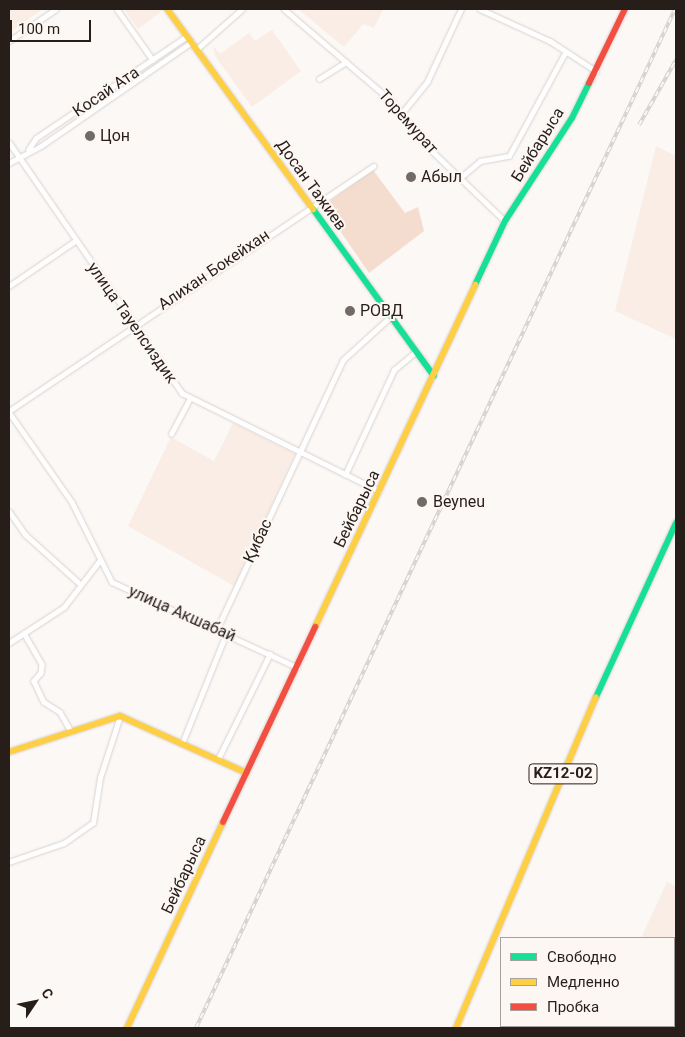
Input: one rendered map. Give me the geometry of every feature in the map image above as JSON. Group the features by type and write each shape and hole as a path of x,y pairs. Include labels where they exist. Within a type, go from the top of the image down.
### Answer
{"main road":[{"name":"Досан Тажиев","path":"167,9 414,353 434,376"},
{"name":"Бейбарыса","path":"127,1028 380,492 505,221 572,118 625,9"},
{"name":"KZ12-02","path":"456,1028 619,642 676,523"},
{"path":"9,752 70,729 120,716 183,741 247,773"}],"street":[{"path":"9,40 56,9"},
{"path":"117,9 153,60"},
{"path":"197,49 242,9"},
{"name":"Торемурат","path":"284,9 402,113 426,145 505,221"},
{"path":"402,113 427,82 461,9"},
{"path":"480,9 550,40 565,52 596,71"},
{"name":"Косай Ата","path":"28,150 36,138 187,36"},
{"name":"Косай Ата","path":"9,163 93,110 192,42"},
{"path":"460,178 480,161 509,156 565,52"},
{"path":"319,79 346,62"},
{"path":"89,103 93,110"},
{"name":"улица Тауелсиздик","path":"9,142 175,386 190,399 380,492"},
{"name":"Алихан Бокейхан","path":"9,412 134,324 373,166"},
{"path":"9,286 75,240"},
{"name":"Қибас","path":"217,629 343,360 389,318"},
{"path":"345,475 394,370 414,353"},
{"path":"172,434 190,399"},
{"name":"улица Акшабай","path":"9,412 72,502 100,560 115,585 217,629 297,667"},
{"path":"9,511 26,535 78,582"},
{"path":"9,643 64,606 78,582 100,560"},
{"path":"24,633 42,664 42,673 34,681 44,702 60,712 70,729"},
{"path":"183,741 226,634"},
{"path":"218,759 270,654"},
{"path":"9,862 64,843 93,823 100,778 120,716"}],"shaded area":[{"path":"9,9 43,9 9,33"},
{"path":"124,9 162,9 163,10 138,29"},
{"path":"298,9 383,9 374,28 363,24 344,47"},
{"path":"272,30 301,71 252,107 215,56 213,46 220,54 249,33 255,41"},
{"path":"656,146 676,156 676,339 615,311"},
{"path":"373,170 405,213 418,207 424,231 369,273 323,206"},
{"path":"233,423 295,454 234,586 128,526 171,437 214,461"},
{"path":"667,882 676,886 676,1028 599,1028 675,1027 675,937 641,937"}],"railway":[{"path":"196,1028 675,9"},
{"path":"639,125 676,60"}],"traffic: fast":[{"path":"475,285 505,221 572,118 589,83"},
{"path":"313,209 434,376"},
{"path":"596,697 676,523"}],"traffic: slow":[{"path":"167,9 313,209"},
{"path":"315,627 475,285"},
{"path":"456,1028 596,697"},
{"path":"9,752 120,716 247,773"},
{"path":"127,1028 223,822"}],"traffic: jam":[{"path":"589,83 625,9"},
{"path":"223,822 315,627"}],"place":[{"name":"Цон","path":"90,136"},
{"name":"Абыл","path":"411,177"},
{"name":"РОВД","path":"350,311"},
{"name":"Beyneu","path":"422,502"}]}
